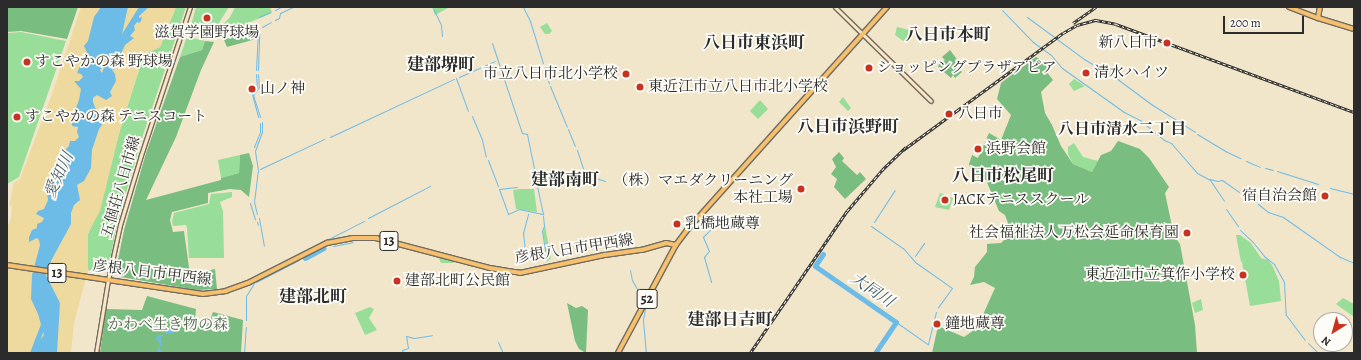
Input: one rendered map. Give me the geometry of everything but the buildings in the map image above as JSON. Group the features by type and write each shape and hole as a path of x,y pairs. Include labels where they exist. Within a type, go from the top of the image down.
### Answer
{"highway":[{"path":"1289,7 1354,29"}],"main road":[{"name":"五個荘八日市線","path":"96,353 108,280 120,225 141,155 190,7"},
{"path":"835,7 931,101"},
{"path":"676,245 717,195 887,7"},
{"path":"1318,18 1320,7"},
{"name":"彦根八日市甲西線","path":"7,265 188,293 214,294 253,281 327,243 353,238 376,238 500,271 520,273 605,255 642,250 666,242 676,245"},
{"name":"52","path":"618,353 676,245"}],"green space":[{"path":"7,7 78,7 67,39 21,31 7,32"},
{"path":"176,7 186,7 141,141 117,224 108,270 101,273 88,270 88,234 100,208 120,130 144,54 160,47"},
{"name":"滋賀学園野球場","path":"196,7 229,7 212,34 190,29"},
{"path":"235,7 270,7 272,13 219,35 221,27 230,17"},
{"path":"432,7 448,7 448,8 435,15"},
{"path":"547,23 552,31 549,34 545,34 540,27"},
{"path":"897,27 909,30 906,43 895,35"},
{"path":"254,28 256,39 227,47 224,40"},
{"path":"21,32 66,41 19,177 7,184 7,35 8,33"},
{"path":"189,37 205,41 202,50 180,57 186,39"},
{"path":"205,41 214,42 201,70 176,137 146,200 221,180 221,178 239,173 240,155 249,153 253,166 249,197 241,190 230,189 208,193 208,203 172,212 170,220 173,232 184,231 190,275 215,269 217,289 197,290 121,277 116,270 124,230 146,153 180,57 202,50"},
{"path":"950,50 962,66 959,69 962,72 955,78 953,75 951,78 938,67 939,64 945,60 942,57"},
{"path":"1036,57 1049,64 1046,71 1053,80 1041,92 1045,113 1061,146 1073,164 1092,172 1101,155 1111,151 1118,141 1140,149 1149,158 1169,187 1165,193 1174,236 1180,244 1195,325 1197,353 932,353 938,326 964,337 977,328 995,288 984,282 970,285 974,277 975,267 987,252 987,244 1001,243 1006,238 1009,226 1005,215 999,211 986,180 977,177 978,173 972,173 969,164 972,155 978,158 989,133 1001,140 1011,115 997,99 1001,83"},
{"path":"1074,79 1085,86 1074,91 1069,84"},
{"path":"843,97 851,108 848,111 839,102"},
{"path":"760,100 768,109 758,119 750,111"},
{"path":"1074,143 1083,157 1098,161 1092,172 1073,164 1068,154 1068,147"},
{"path":"839,152 844,158 842,161 857,175 860,172 866,179 845,199 834,187 837,179 831,174 836,167 832,159"},
{"path":"240,155 239,173 221,178 218,160"},
{"path":"534,189 537,212 516,209 513,190"},
{"path":"232,192 232,197 220,202 223,211 224,258 189,258 186,225 173,226 172,221 174,213 209,204 211,194"},
{"name":"JACKテニススクール","path":"940,193 953,198 949,210 935,207"},
{"path":"545,226 551,258 548,261 543,232"},
{"path":"1236,235 1240,235 1251,243 1261,258 1268,260 1272,265 1279,281 1281,301 1250,306 1242,262 1245,261 1241,262"},
{"path":"438,256 454,259 454,263 441,263"},
{"name":"かわべ生き物の森","path":"147,296 196,309 195,321 209,323 213,312 243,320 241,353 100,353 106,309 142,310"},
{"path":"1343,298 1354,304 1354,317 1353,312 1347,312 1336,304"},
{"path":"1201,299 1203,310 1195,313 1192,303"},
{"path":"567,303 576,308 582,306 588,310 586,353 579,349 575,341"},
{"path":"370,307 374,309 369,318 377,330 365,335 355,313"}],"sand":[{"path":"81,7 176,7 160,47 144,54 120,130 100,211 88,233 88,270 74,323 71,353 7,353 7,228 11,218 12,205 9,206 14,183 20,179 52,94"}],"water":[{"path":"101,7 128,7 122,34 139,7 149,7 139,16 139,18 142,17 141,21 139,23 137,22 134,26 135,30 130,36 134,38 125,45 114,70 111,68 115,74 116,81 110,92 112,96 106,100 97,95 93,98 93,102 102,125 99,129 92,150 91,168 84,181 77,185 80,200 74,205 71,213 71,224 51,261 46,275 60,303 57,353 30,353 44,335 38,314 31,299 32,275 40,245 37,238 29,242 29,237 32,230 37,228 37,224 42,222 44,218 36,214 38,211 44,209 48,200 47,193 55,185 66,162 65,150 69,146 70,141 75,141 79,137 77,132 78,127 72,126 72,123 77,120 78,114 76,108 81,89 74,81 79,81 83,77 81,74 77,73 83,59 88,55 84,46 88,41 94,17","holes":["105,59 111,67 102,73 100,70 104,66 102,62"]},
{"path":"170,328 174,331 173,334 165,334 160,338 162,340 160,349 162,353 157,353 160,343 156,339 158,335 163,335"}],"waterway":[{"path":"275,10 281,7"},
{"path":"275,20 279,18 280,13 293,7"},
{"path":"523,7 530,21 543,63"},
{"path":"434,10 441,25 442,36"},
{"path":"1002,10 1033,42 1051,55 1062,68 1124,112 1140,120 1164,140 1171,143 1197,173 1210,180 1224,201"},
{"path":"259,17 270,12"},
{"path":"1027,17 1084,59 1116,78 1151,104 1195,132"},
{"path":"262,27 271,22"},
{"path":"256,70 259,29"},
{"path":"258,70 259,33"},
{"path":"492,43 522,133 527,134 537,183"},
{"name":"愛知川","path":"103,77 109,56"},
{"path":"459,77 495,61"},
{"path":"544,66 549,83"},
{"path":"256,74 257,87 252,94 258,117"},
{"path":"258,74 259,87 253,95 260,117"},
{"path":"456,78 468,111"},
{"path":"330,137 454,79"},
{"path":"550,86 567,127"},
{"path":"472,116 482,140 486,157"},
{"path":"257,214 254,202 258,170 255,151 262,132 262,122"},
{"path":"254,147 260,132 260,123"},
{"path":"568,129 575,146"},
{"path":"1197,134 1240,158"},
{"path":"260,169 324,139"},
{"path":"577,150 584,171"},
{"path":"488,160 498,186"},
{"path":"1246,161 1260,167"},
{"path":"1265,168 1273,170"},
{"path":"1277,171 1318,184"},
{"path":"544,184 584,176"},
{"path":"589,176 605,181"},
{"path":"1210,179 1218,181 1222,180 1239,192"},
{"path":"517,187 499,189 508,214 519,209 543,214 537,185"},
{"path":"368,218 430,186"},
{"path":"1330,188 1354,194"},
{"path":"874,222 895,190"},
{"path":"1245,195 1253,201"},
{"path":"250,203 255,219"},
{"path":"1258,204 1268,212 1283,217 1340,257 1354,263"},
{"path":"1226,209 1238,226"},
{"path":"525,251 523,233 528,214"},
{"path":"543,216 544,226 542,231 547,261"},
{"path":"259,218 264,246"},
{"path":"710,218 712,228 703,237 709,251 704,257 711,282"},
{"path":"275,266 364,221"},
{"path":"871,226 903,248 915,262 952,288 938,307"},
{"path":"1240,230 1252,241 1264,256 1274,264 1284,282 1286,315 1305,340"},
{"path":"333,246 353,242"},
{"path":"915,256 924,243"},
{"path":"305,258 324,248"},
{"name":"大同川","path":"823,254 815,266 896,322 875,353"},
{"path":"256,282 299,260"},
{"path":"630,270 632,280 643,300"},
{"path":"246,320 246,296 254,283"},
{"path":"646,304 643,320 646,353"},
{"path":"896,322 928,344 936,312"},
{"name":"愛知川","path":"32,353 44,322"},
{"path":"244,353 246,327"},
{"path":"403,353 402,350 408,348 406,336 414,338 432,335"},
{"path":"498,342 503,353"},
{"path":"1308,343 1318,353"}],"railway":[{"path":"1073,23 1096,7"},
{"path":"903,150 1063,33 1077,25 1096,20 1116,24 1354,112"},
{"path":"750,353 847,211 882,170 906,147"}],"place":[{"name":"滋賀学園野球場","path":"207,18"},
{"name":"新八日市","path":"1167,43"},
{"name":"すこやかの森 野球場","path":"27,62"},
{"name":"ショッピングプラザアピア","path":"869,68"},
{"name":"清水ハイツ","path":"1086,73"},
{"name":"市立八日市北小学校","path":"626,74"},
{"name":"東近江市立八日市北小学校","path":"640,87"},
{"name":"山ノ神","path":"252,89"},
{"name":"八日市","path":"949,114"},
{"name":"すこやかの森 テニスコート","path":"17,117"},
{"name":"浜野会館","path":"978,149"},
{"name":"（株）マエダクリーニング 本社工場","path":"801,189"},
{"name":"宿自治会館","path":"1325,196"},
{"name":"JACKテニススクール","path":"945,200"},
{"name":"乳橋地蔵尊","path":"677,224"},
{"name":"社会福祉法人万松会延命保育園","path":"1187,233"},
{"name":"東近江市立箕作小学校","path":"1243,275"},
{"name":"建部北町公民館","path":"397,281"},
{"name":"鐘地蔵尊","path":"937,324"}],"district":[{"name":"八日市本町","path":"948,35"},
{"name":"八日市東浜町","path":"754,43"},
{"name":"建部堺町","path":"441,65"},
{"name":"八日市浜野町","path":"848,127"},
{"name":"八日市清水二丁目","path":"1122,129"},
{"name":"八日市松尾町","path":"1003,176"},
{"name":"建部南町","path":"565,180"},
{"name":"建部北町","path":"313,297"},
{"name":"建部日吉町","path":"730,320"}]}
